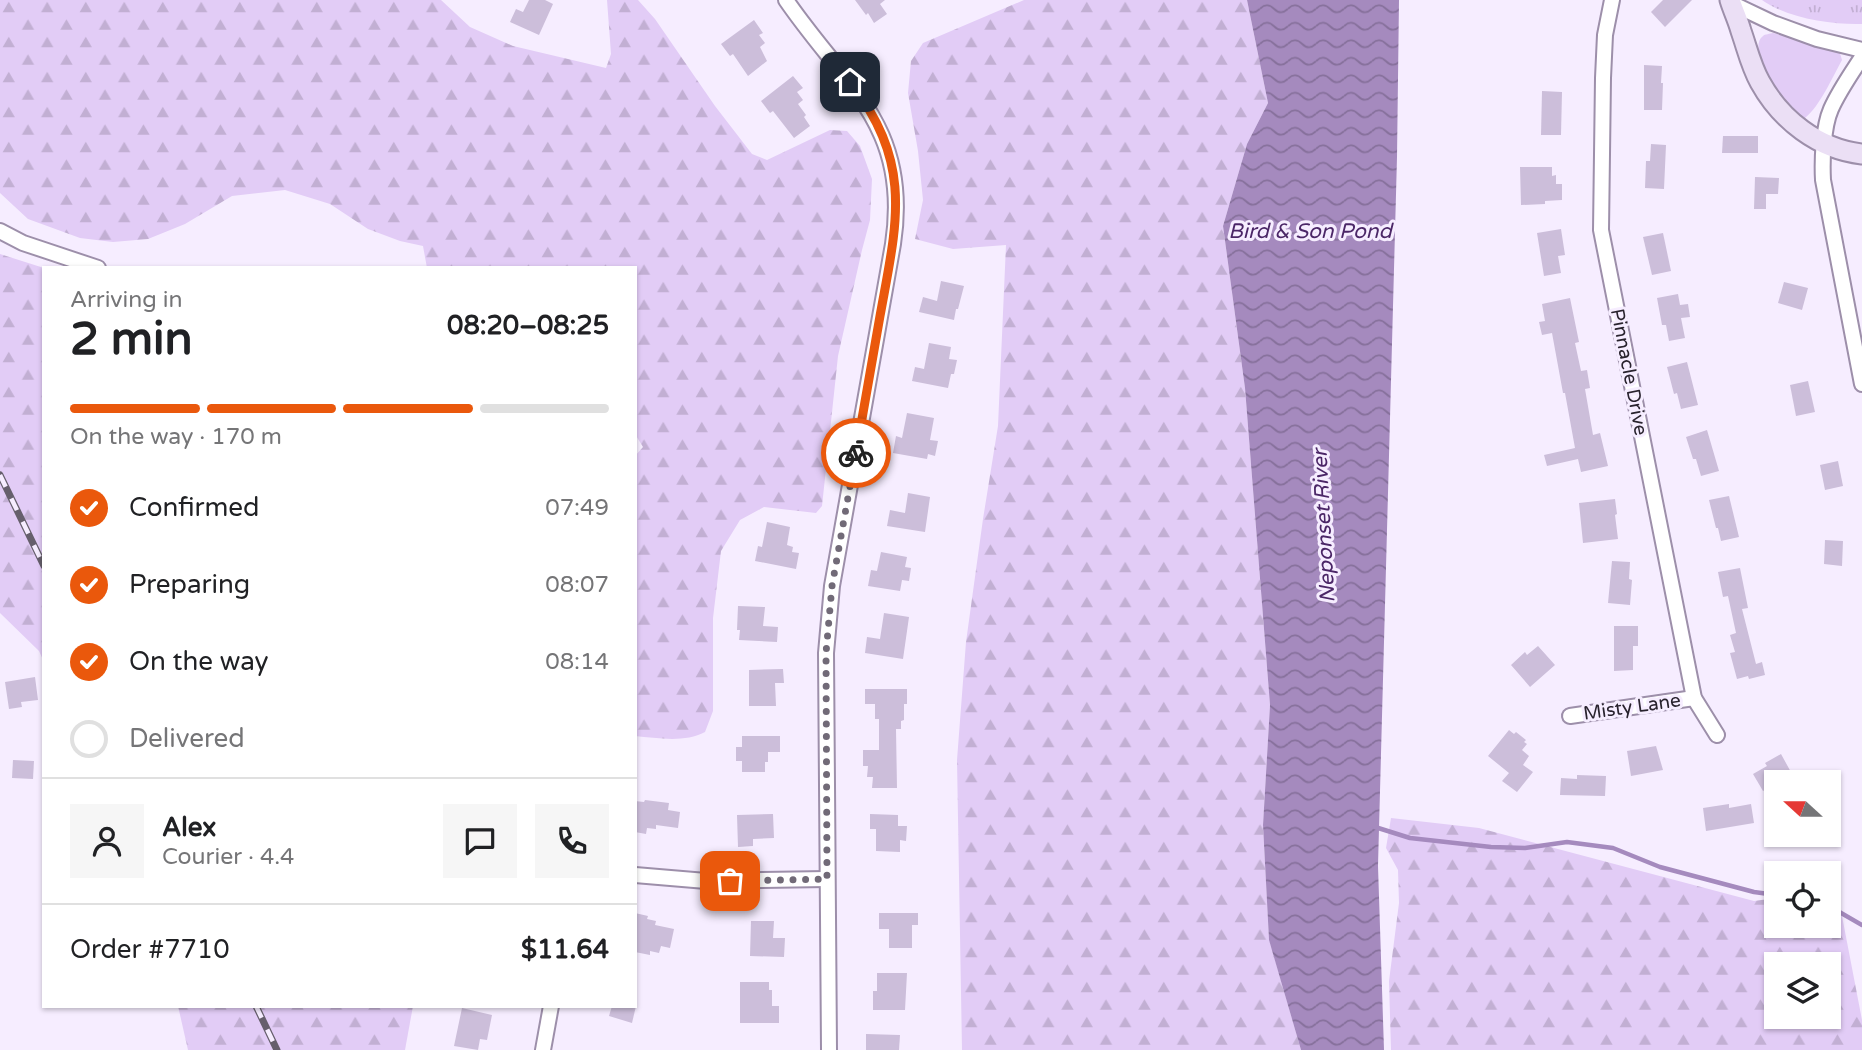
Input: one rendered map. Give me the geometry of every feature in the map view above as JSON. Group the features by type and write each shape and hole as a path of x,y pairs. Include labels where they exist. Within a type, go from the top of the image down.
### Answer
{"street":[{"path":"786,0 804,27 862,97 872,114 892,167 897,206 891,258 832,586 828,623 825,693 828,1050"},
{"name":"Pinnacle Drive","path":"1612,0 1605,35 1601,230 1694,698 1717,734"},
{"path":"1731,1 1773,23 1817,39 1862,50"},
{"path":"1731,1 1760,82 1784,115 1805,133 1825,145 1848,153 1862,154"},
{"path":"1862,57 1830,110 1823,180 1862,384"},
{"path":"0,231 23,243 92,266"},
{"name":"Misty Lane","path":"1570,716 1694,698"},
{"path":"637,875 706,881 827,879"},
{"path":"543,1050 551,1008"}],"green space":[{"path":"0,0 441,0 470,27 513,46 606,68 611,54 607,0 638,0 655,19 752,154 767,160 830,130 847,131 860,146 872,179 870,220 838,356 822,506 816,513 764,507 740,520 721,551 713,618 713,711 705,732 680,739 637,736 637,454 643,447 637,437 637,266 427,266 423,246 368,229 330,204 285,190 232,196 185,224 148,239 113,242 80,238 28,219 0,193"},
{"path":"1024,0 1247,0 1268,103 1247,144 1223,226 1245,388 1270,705 1263,825 1269,939 1301,1050 962,1050 957,760 966,642 998,426 1006,245 953,249 915,239 923,200 908,93 911,61 923,43"},
{"path":"1762,0 1862,0 1862,24 1797,16"},
{"path":"1773,33 1839,50 1842,60 1821,99 1805,118 1779,95 1763,67 1759,43 1764,35"},
{"path":"0,254 42,267 42,658 39,651 0,613"},
{"path":"1391,818 1479,828 1754,901 1764,900 1764,938 1841,938 1841,911 1862,1020 1862,1050 1391,1050 1389,981 1399,903 1398,870 1386,848"},
{"path":"178,1008 413,1008 405,1050 188,1050"}],"water":[{"name":"Bird & Son Pond","path":"1247,0 1399,0 1378,866 1384,1050 1301,1050 1269,940 1263,825 1270,705 1245,388 1223,226 1247,144 1268,103"}],"building":[{"path":"529,0 545,0 553,4 539,35 510,22 516,9 523,12"},
{"path":"855,0 885,0 880,4 887,14 874,23"},
{"path":"1663,0 1692,0 1665,27 1651,12"},
{"path":"754,20 763,33 759,35 765,43 760,47 767,61 748,76 733,54 730,56 721,44"},
{"path":"1644,65 1662,66 1662,110 1644,110"},
{"path":"793,76 803,88 797,92 803,100 798,104 810,126 794,138 773,111 770,113 761,101"},
{"path":"1542,91 1562,92 1561,135 1541,135"},
{"path":"1723,136 1758,136 1758,153 1722,153"},
{"path":"1651,144 1666,145 1664,189 1645,188 1646,161 1650,161"},
{"path":"1520,167 1552,167 1556,184 1562,184 1562,200 1521,205"},
{"path":"1755,177 1779,178 1778,194 1766,194 1766,209 1754,209"},
{"path":"1561,229 1565,255 1558,256 1561,273 1544,276 1537,233"},
{"path":"1663,233 1671,271 1652,275 1643,237"},
{"path":"941,281 964,286 954,320 919,312 923,297 937,301"},
{"path":"1784,282 1808,288 1802,310 1778,303"},
{"path":"1678,294 1680,305 1688,304 1690,317 1681,318 1685,338 1669,341 1666,325 1662,325 1657,298"},
{"path":"1570,298 1579,342 1575,343 1581,371 1587,370 1590,388 1585,389 1593,435 1600,433 1608,466 1581,472 1578,459 1547,466 1544,455 1575,448 1552,333 1542,335 1539,322 1545,321 1542,304"},
{"path":"929,343 951,347 949,359 957,360 948,388 912,381 915,367 924,369"},
{"path":"1687,362 1698,405 1681,409 1667,367"},
{"path":"1808,381 1815,412 1796,416 1790,385"},
{"path":"907,413 934,418 930,440 938,441 935,456 928,454 927,459 893,453 896,436 902,438"},
{"path":"1707,430 1719,471 1701,476 1686,437"},
{"path":"1838,461 1843,486 1825,490 1820,465"},
{"path":"908,493 930,497 925,532 887,526 890,510 905,513"},
{"path":"1729,496 1739,537 1721,541 1709,500"},
{"path":"1615,499 1618,539 1583,543 1579,503"},
{"path":"767,522 790,527 787,545 793,547 792,552 799,553 796,569 755,561 758,546 762,547"},
{"path":"1825,540 1843,541 1842,566 1824,564"},
{"path":"881,552 907,557 905,567 911,568 909,581 902,580 900,591 868,586 871,570 877,571"},
{"path":"1612,561 1630,562 1630,605 1608,603"},
{"path":"1740,568 1748,608 1742,609 1756,664 1762,662 1765,675 1749,679 1748,676 1737,679 1730,653 1735,652 1730,635 1736,633 1728,596 1723,597 1718,572"},
{"path":"738,606 765,607 763,626 778,627 777,642 739,640"},
{"path":"884,613 909,617 903,659 865,653 867,637 880,639"},
{"path":"1614,626 1638,626 1638,646 1633,646 1633,670 1614,671"},
{"path":"1538,646 1555,665 1530,687 1511,665 1525,652 1527,655"},
{"path":"783,669 784,683 775,683 776,706 749,706 749,670"},
{"path":"35,677 38,700 21,702 22,707 9,709 5,682"},
{"path":"865,689 907,689 904,720 901,721 901,729 896,729 897,788 872,788 873,777 867,777 868,766 863,766 863,750 879,750 879,719 875,719 875,704 865,704"},
{"path":"1509,730 1526,740 1524,742 1527,744 1522,750 1529,756 1523,765 1533,772 1517,792 1502,781 1509,773 1488,756"},
{"path":"742,736 780,736 780,752 768,752 765,772 742,772 742,761 736,761 736,747 742,747"},
{"path":"1656,746 1663,770 1631,776 1627,751"},
{"path":"1781,754 1790,770 1764,770 1763,791 1753,774 1767,766 1765,763"},
{"path":"13,760 34,761 33,779 12,778"},
{"path":"1577,775 1606,776 1605,796 1560,795 1561,778 1577,779"},
{"path":"637,801 669,803 668,810 680,812 678,828 656,825 656,829 647,828 646,834 637,832"},
{"path":"1729,804 1729,808 1751,804 1754,823 1706,831 1703,808"},
{"path":"773,814 774,838 753,839 753,846 738,847 737,815"},
{"path":"870,814 898,815 898,826 907,826 906,841 900,840 900,852 876,851 876,829 870,829"},
{"path":"637,913 656,921 655,925 674,929 670,948 661,946 659,953 650,951 650,955 637,952"},
{"path":"879,913 918,913 918,925 912,925 912,948 889,948 889,929 879,929"},
{"path":"751,921 774,921 773,938 785,938 784,957 750,956"},
{"path":"877,973 907,973 905,1010 873,1010"},
{"path":"740,982 769,982 772,1006 779,1006 779,1023 740,1023"},
{"path":"462,1008 492,1015 487,1040 480,1039 478,1050 454,1046"},
{"path":"611,1008 636,1008 632,1023 609,1016"},
{"path":"866,1034 900,1035 899,1050 866,1050"}],"waterway":[{"path":"1375,827 1410,838 1491,847 1525,848 1567,842 1613,848 1660,867 1764,893"},
{"path":"1841,913 1862,925"}],"railway":[{"path":"0,475 42,562"},
{"path":"257,1008 277,1050"}],"way so far":[{"path":"730,881 827,879 825,693 828,623 856,453"}],"route":[{"path":"850,82 862,97 881,131 892,167 897,206 893,244 856,453"}],"water label":[{"name":"Neponset River","path":"1324,526"}]}
